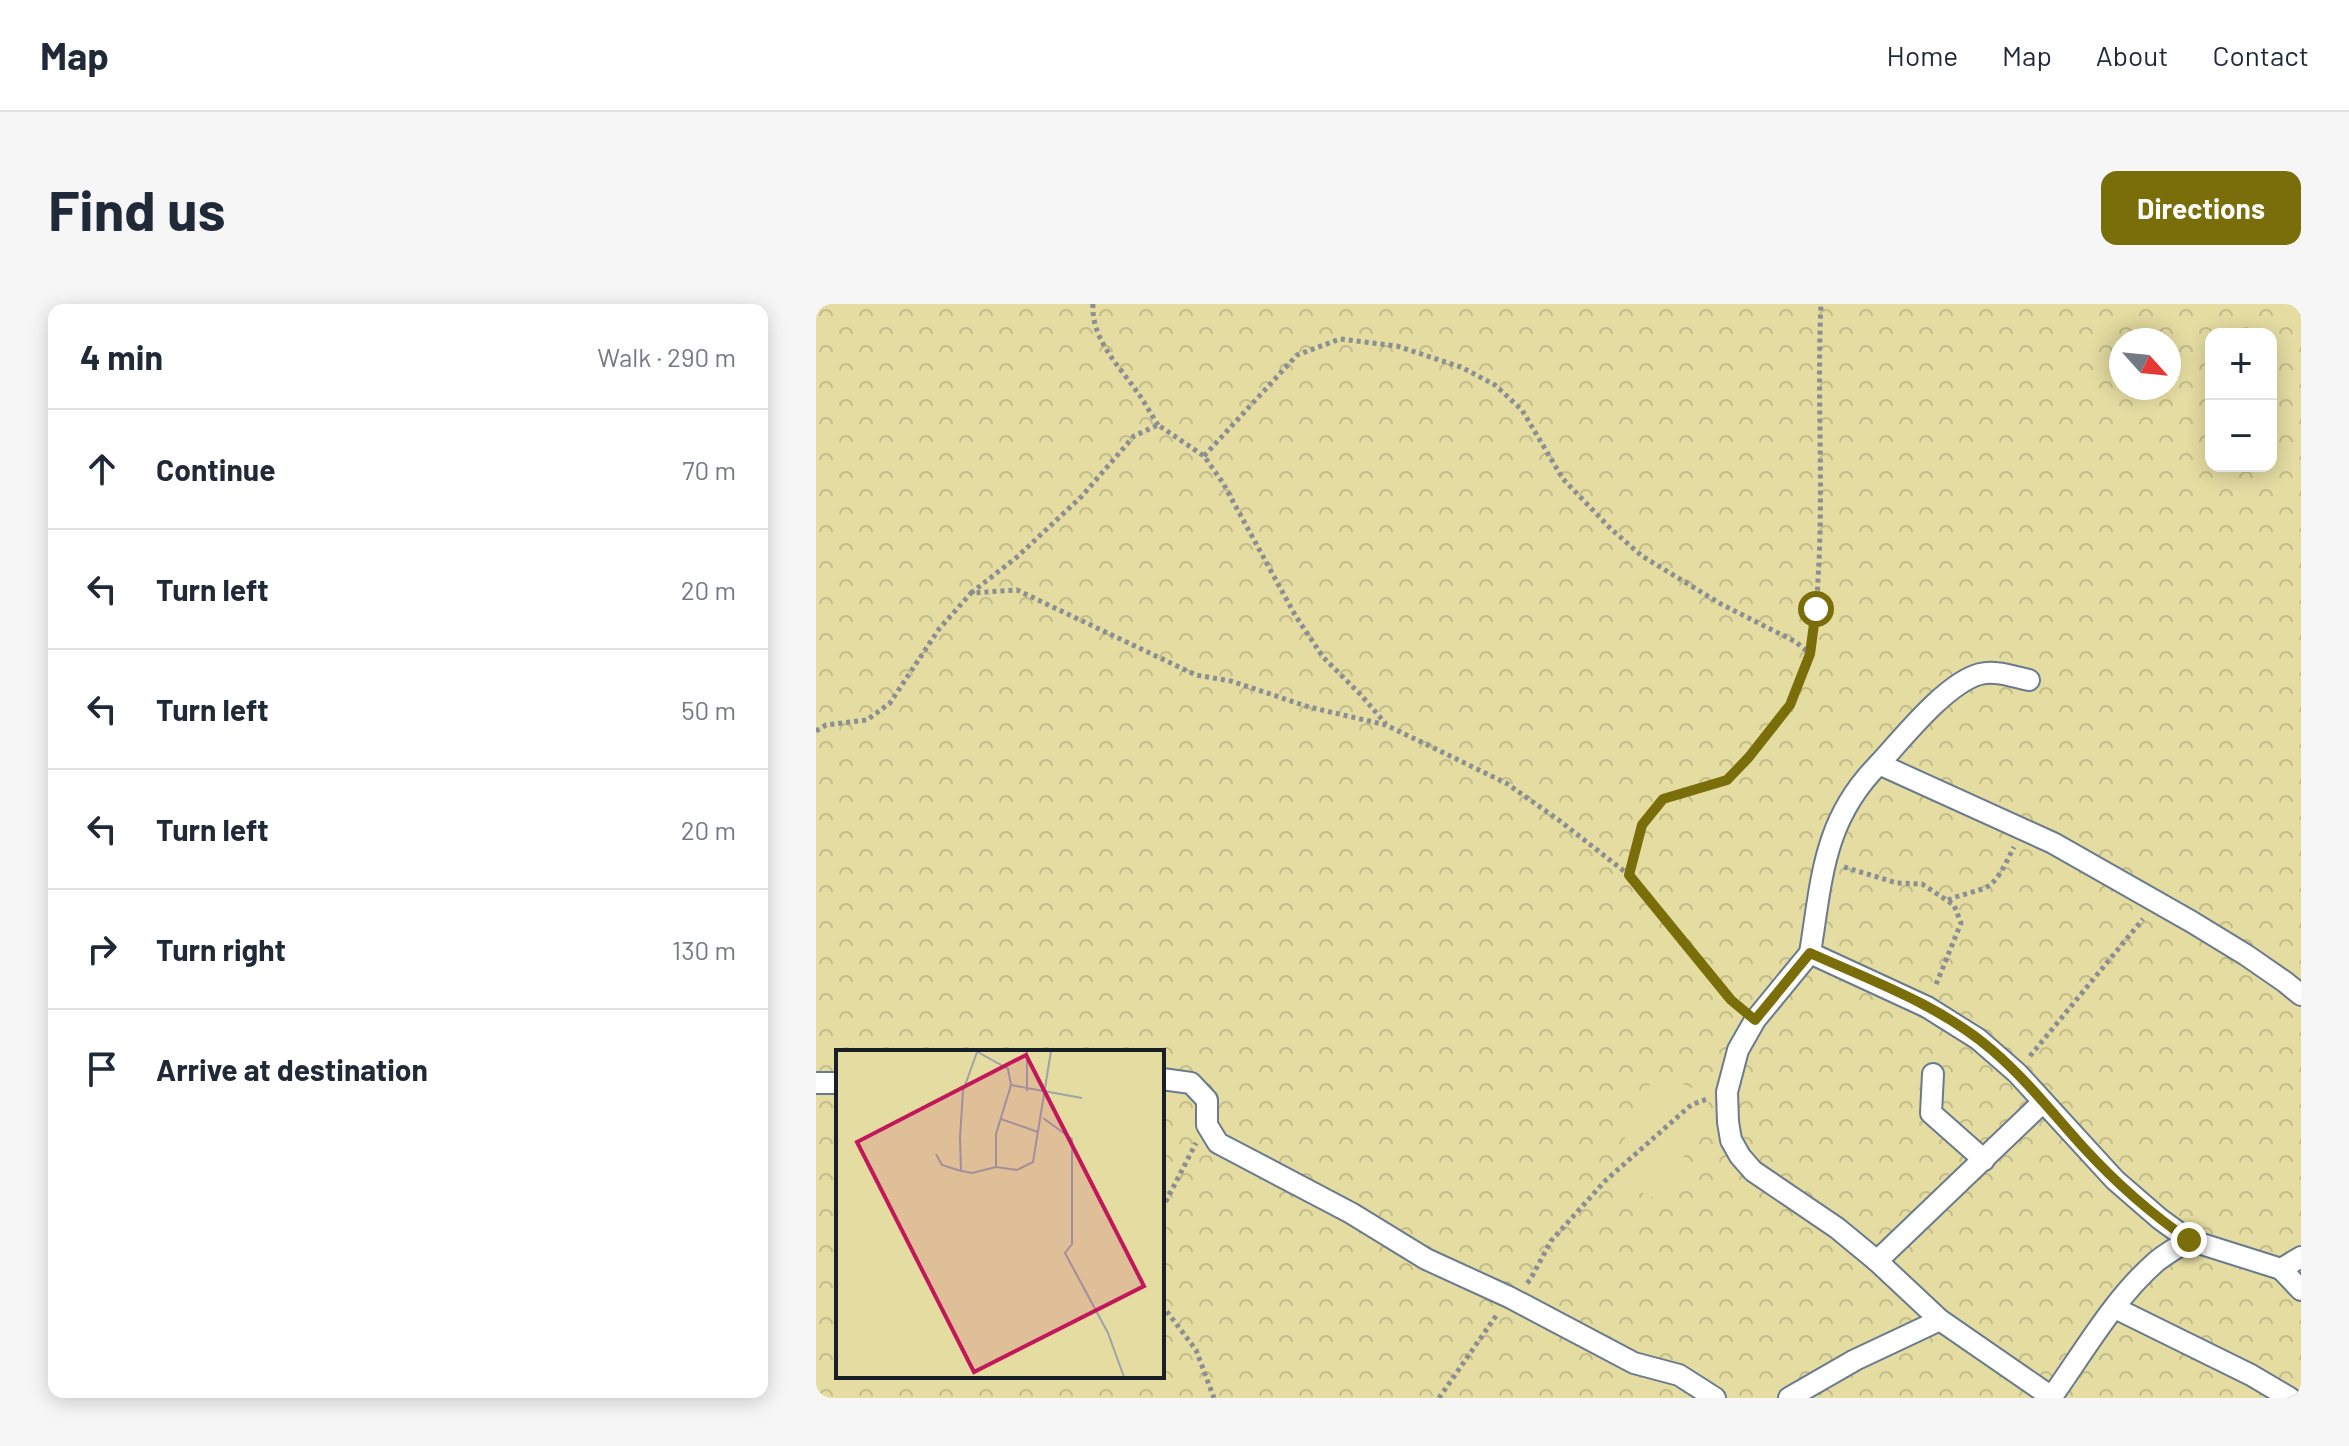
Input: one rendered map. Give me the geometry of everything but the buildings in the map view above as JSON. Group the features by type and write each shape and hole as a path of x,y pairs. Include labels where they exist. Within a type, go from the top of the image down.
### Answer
{"street":[{"path":"2029,680 1990,673 1961,683 1917,722 1862,781 1840,816 1830,841 1810,953 1755,1020 1738,1050 1727,1092 1731,1140 1753,1171 1837,1228 1940,1320 2051,1398 2141,1276 2160,1258 2189,1240"},
{"path":"1879,764 2024,829 2246,955 2301,995"},
{"path":"1810,953 1927,1007 1978,1039 2017,1073 2115,1180 2160,1219 2189,1240 2281,1269 2301,1290"},
{"path":"1933,1074 1931,1113 1984,1160"},
{"path":"1164,1079 1191,1083 1207,1100 1207,1125 1218,1143 1351,1213 1426,1259 1509,1297 1634,1363 1679,1375 1715,1398"},
{"path":"1877,1261 2043,1102"},
{"path":"2281,1269 2301,1257"},
{"path":"2115,1308 2251,1375 2290,1398"},
{"path":"1789,1398 1855,1360 1940,1320"}],"path":[{"path":"1093,304 1092,315 1103,346 1158,425 1204,456 1223,483 1295,615 1323,657 1386,725"},
{"path":"1629,875 1642,825 1663,799 1727,780 1790,705 1810,654 1821,517 1818,368 1821,304"},
{"path":"1204,456 1297,355 1340,339 1397,346 1461,367 1495,385 1522,410 1563,479 1642,556 1721,604 1796,642 1810,654"},
{"path":"816,731 826,725 867,720 890,703 939,629 971,593 1017,557 1081,497 1134,436 1158,425"},
{"path":"971,593 1017,590 1196,675 1231,681 1309,707 1386,725 1506,783 1629,875 1731,1000 1755,1020"},
{"path":"1947,901 1988,886 1998,877 2024,829"},
{"path":"1824,861 1897,883 1922,884 1954,905 1961,923 1927,1007"},
{"path":"2017,1073 2156,902"},
{"path":"1439,1398 1509,1297 1530,1280 1551,1241 1605,1181 1691,1105 1727,1092"},
{"path":"1164,1205 1207,1125"},
{"path":"1164,1308 1196,1350 1214,1398"}],"green space":[{"path":"816,304 2301,304 2301,1398 816,1398"},
{"path":"1656,1071 1711,1097 1663,1202 1607,1177"}],"route":[{"path":"1816,609 1810,654 1790,705 1727,780 1663,799 1642,825 1629,875 1731,1000 1755,1020 1810,953 1927,1007 1956,1024 2017,1073 2084,1149 2138,1202 2189,1240"}]}
